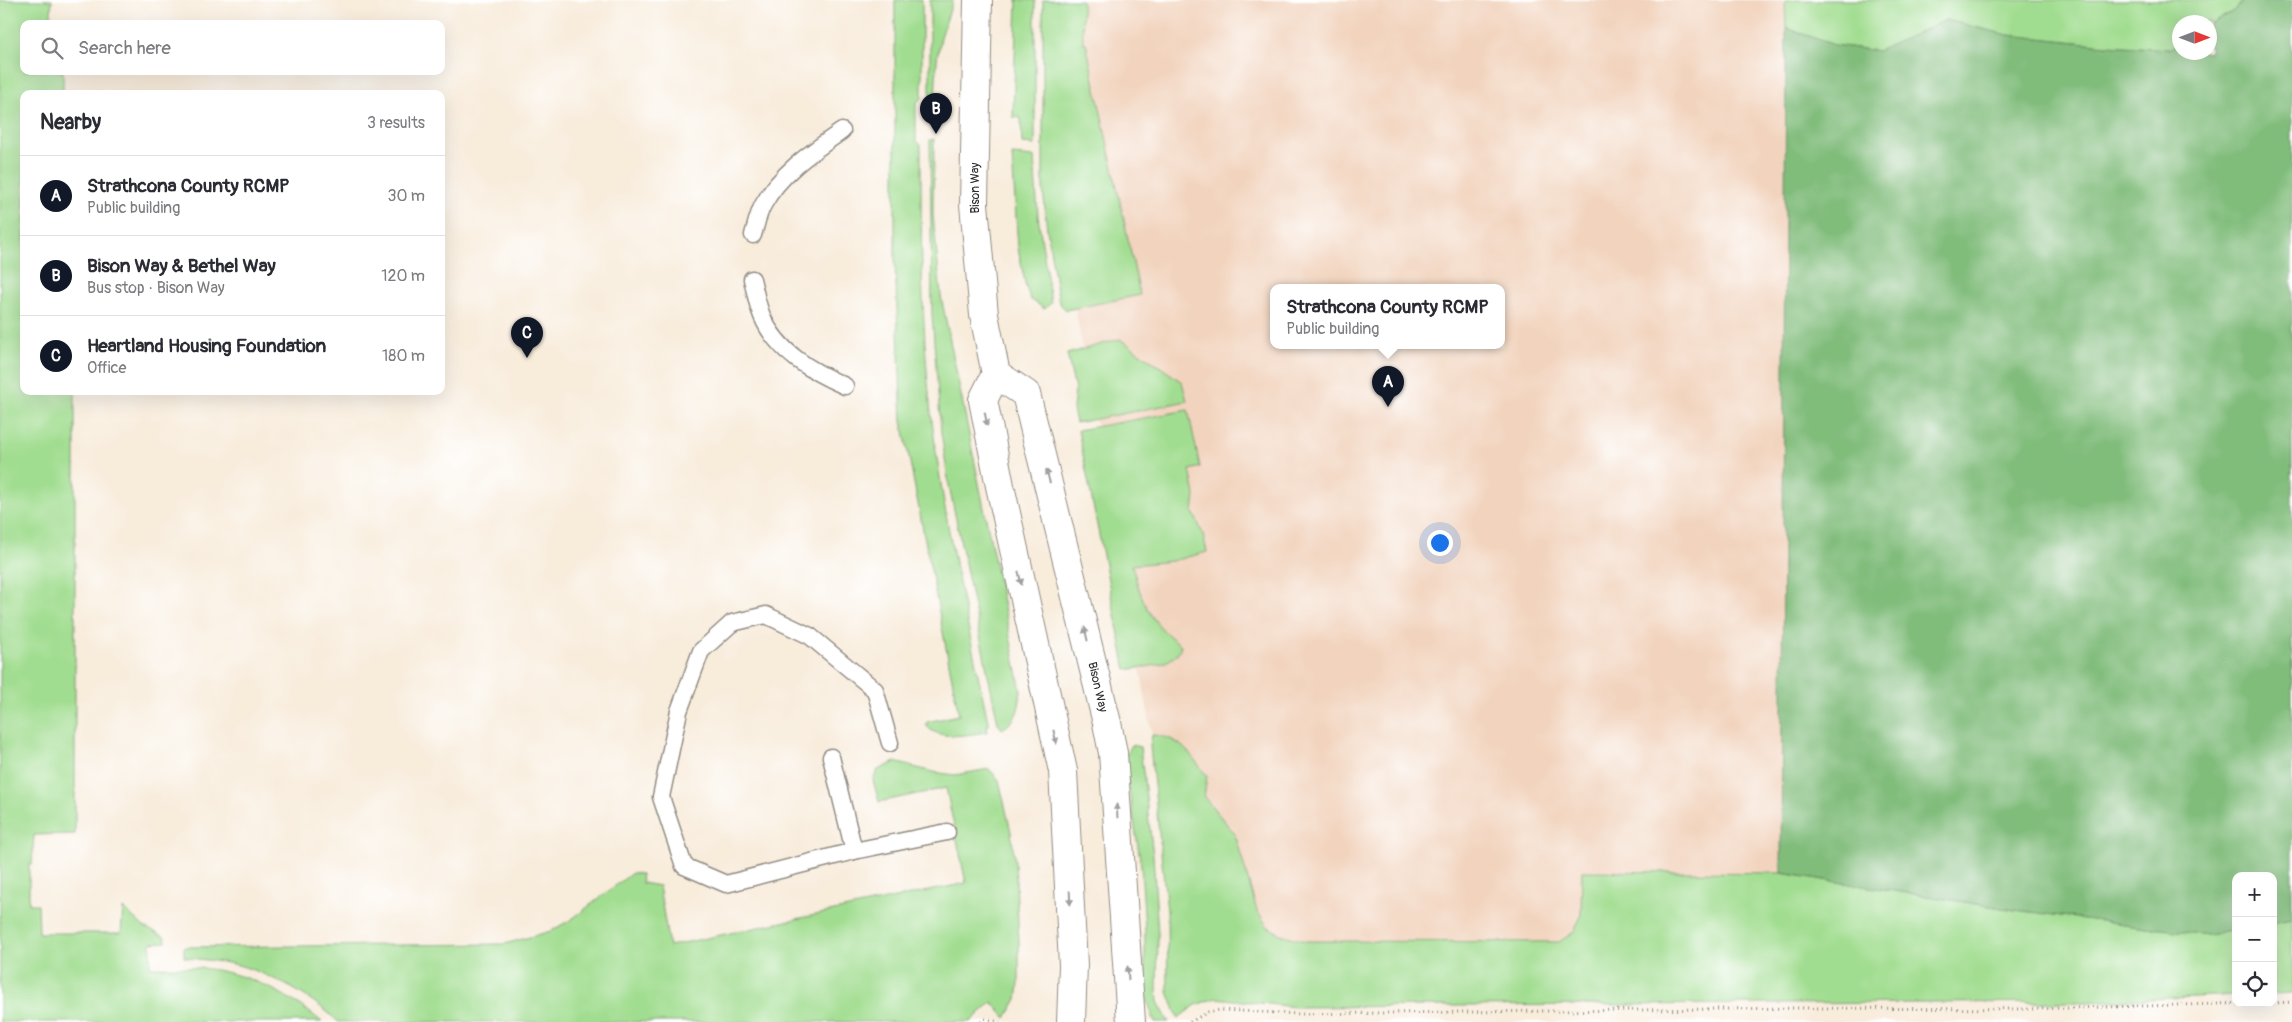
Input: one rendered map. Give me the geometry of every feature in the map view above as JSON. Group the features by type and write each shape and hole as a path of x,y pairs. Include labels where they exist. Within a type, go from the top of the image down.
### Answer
{"street":[{"name":"Bison Way","path":"978,0 974,204 984,315 996,374 1026,394 1107,723 1113,753 1131,1022"},
{"path":"996,374 982,400 1063,771 1073,965 1072,1022"}],"lane":[{"path":"753,235 763,205 785,175 813,150 842,131"},
{"path":"752,279 762,317 783,349 813,372 845,386"},
{"path":"890,743 875,690 810,636 766,616 732,623 701,651 679,711 661,797 684,866 726,884 854,852 947,832"},
{"path":"831,757 854,852"}],"path":[{"path":"2277,1003 2292,1002"},
{"path":"1190,1022 1208,1012 1220,1010 1300,1014 1792,1008 2034,1009 2232,1004"},
{"path":"981,1022 986,1019 1000,1022"}],"shaded area":[{"path":"1048,0 1785,0 1781,873 1582,871 1581,916 1574,932 1559,942 1306,941 1280,934 1267,926 1257,911 1235,834 1204,797 1204,787 1166,736 1152,735 1048,157"}],"green space":[{"path":"0,0 52,0 50,20 20,20 20,75 63,75 63,90 20,90 20,395 75,395 75,834 34,835 32,864 29,864 29,904 38,904 39,933 121,933 123,908 144,927 165,937 166,942 151,943 150,967 217,970 250,979 280,993 322,1022 0,1022 0,477 2,457 0,440"},
{"path":"895,0 922,0 922,98 916,103 916,140 921,145 922,279 931,413 949,530 988,722 987,732 955,736 938,734 926,725 927,722 959,715 902,421 895,264"},
{"path":"930,0 953,0 941,37 937,59 935,103 930,103"},
{"path":"1017,0 1035,0 1035,145 1022,144 1021,118 1013,117"},
{"path":"1043,0 1082,0 1083,43 1086,43 1140,295 1066,310 1059,303 1047,230 1043,188"},
{"path":"1785,0 2245,0 2233,11 2217,21 2217,15 2172,15 2172,47 2169,49 2008,35 1946,20 1878,51 1834,45 1786,28"},
{"path":"2245,0 2292,0 2292,919 2277,922 2277,872 2232,872 2232,931 2208,935 2015,910 1781,873 1786,28 1834,45 1878,51 1946,20 2008,35 2106,45 2169,49 2172,47 2172,60 2217,60 2217,21 2233,11"},
{"path":"934,139 933,215 941,296 1021,691 1015,718 1002,729 998,723 949,485 941,432 932,315 930,140"},
{"path":"1012,155 1034,157 1038,216 1051,303 1045,309 1030,299 1025,283 1018,248"},
{"path":"1120,339 1182,382 1187,401 1076,423 1073,409 1075,390 1067,354"},
{"path":"1188,410 1200,467 1190,470 1195,495 1193,512 1203,534 1207,552 1172,561 1132,565 1139,590 1148,610 1161,628 1181,645 1173,658 1166,662 1126,670 1078,430"},
{"path":"1152,735 1162,736 1178,743 1190,754 1207,776 1204,797 1235,834 1257,911 1267,926 1280,934 1305,941 1559,942 1574,932 1581,916 1582,871 1781,873 2015,910 2208,935 2232,931 2232,995 2086,1002 1295,1007 1216,998 1196,1005 1178,1018 1168,992 1167,911 1150,746"},
{"path":"1132,745 1140,747 1153,855 1158,934 1158,1002 1169,1022 1155,1022 1145,995 1145,929 1141,865 1125,766 1126,755"},
{"path":"895,762 933,772 955,775 989,769 999,780 1011,832 1015,862 1019,942 1017,999 1006,1018 992,1002 970,1022 338,1022 305,996 264,974 225,962 184,957 184,947 505,944 551,931 572,919 632,873 641,874 642,883 659,886 669,946 966,883 946,788 879,802 873,780 878,770"},
{"path":"2292,919 2292,993 2277,994 2277,922"}],"place":[{"name":"Bison Way & Bethel Way","path":"936,134"},
{"name":"Heartland Housing Foundation","path":"527,358"},
{"name":"Strathcona County RCMP","path":"1388,407"}]}
